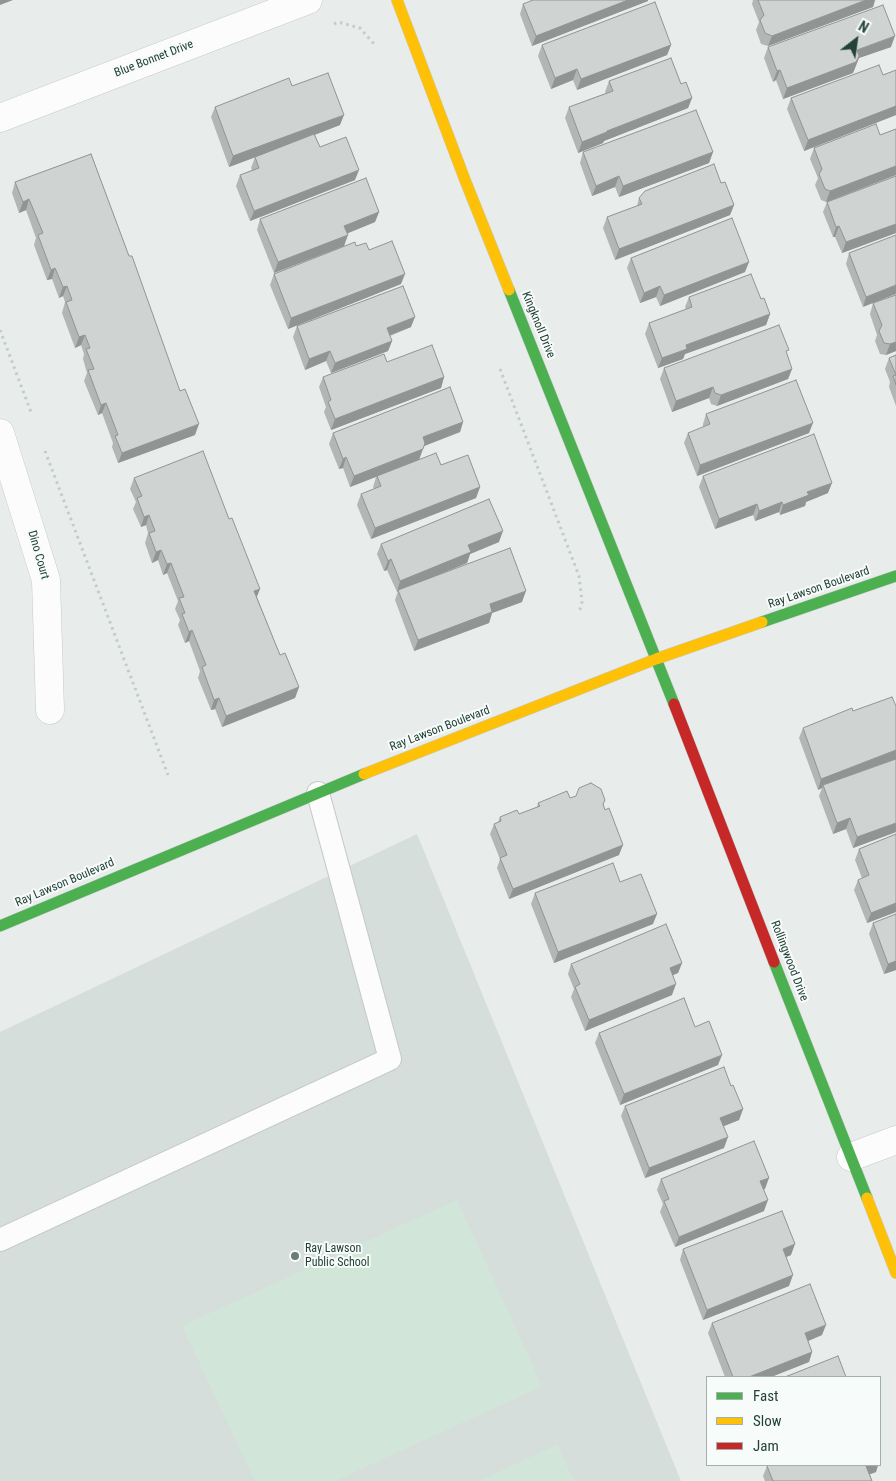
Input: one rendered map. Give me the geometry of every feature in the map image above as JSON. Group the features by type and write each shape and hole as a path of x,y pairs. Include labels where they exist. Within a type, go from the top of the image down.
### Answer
{"street":[{"name":"Blue Bonnet Drive","path":"0,118 308,0"},
{"name":"Kingknoll Drive","path":"397,0 465,180 656,660"},
{"name":"Dino Court","path":"0,433 46,580 50,710"},
{"name":"Ray Lawson Boulevard","path":"0,926 318,793 656,660 896,576"},
{"name":"Rollingwood Drive","path":"656,660 896,1273"},
{"path":"851,1156 896,1140"}],"lane":[{"path":"0,1240 390,1059 318,793"}],"path":[{"path":"328,26 338,22 360,28 377,46"},
{"path":"0,330 31,414"},
{"path":"497,362 579,576 582,602 579,613"},
{"path":"45,451 168,775"}],"shaded area":[{"name":"Ray Lawson Public School","path":"417,834 681,1481 0,1481 0,1032"}],"green space":[{"path":"457,1200 542,1386 335,1481 255,1481 182,1326"},
{"path":"557,1445 574,1481 479,1481"}],"building":[{"path":"533,0 628,0 536,36 523,4"},
{"path":"758,0 866,0 772,36 765,33 760,20 764,15"},
{"path":"655,2 671,45 581,79 577,69 555,78 542,45"},
{"path":"883,5 895,36 857,50 859,56 856,62 787,88 780,70 777,71 768,47"},
{"path":"671,58 681,84 686,82 692,98 582,142 569,107 613,91 609,81"},
{"path":"879,65 883,75 896,70 896,106 808,140 791,98"},
{"path":"328,73 344,115 233,156 215,107 289,78 292,86"},
{"path":"696,110 713,152 623,186 619,176 596,186 583,152"},
{"path":"876,124 880,135 896,129 896,166 830,191 825,189 819,174 822,169 814,148"},
{"path":"314,134 320,147 346,137 359,170 254,211 240,175 259,168 255,157"},
{"path":"91,154 129,256 132,256 180,391 185,389 199,424 122,453 115,436 118,435 106,403 101,405 88,370 94,369 86,349 90,348 85,335 79,337 66,302 72,300 67,286 63,287 55,268 51,270 38,235 43,233 29,199 23,202 15,182"},
{"path":"714,164 721,183 725,182 734,205 619,249 607,217 642,204 639,198 645,191"},
{"path":"896,176 896,224 846,242 839,226 836,227 827,202"},
{"path":"366,178 379,212 344,226 348,235 278,262 260,219"},
{"path":"732,218 749,262 664,295 660,286 644,293 631,258"},
{"path":"896,235 896,285 866,297 849,253"},
{"path":"392,241 405,274 291,318 274,274 355,242 356,246 366,243 369,250"},
{"path":"751,274 761,299 764,298 770,314 686,345 687,349 662,358 649,323 692,307 689,297"},
{"path":"403,286 415,317 387,328 392,341 335,363 330,351 309,359 297,326"},
{"path":"896,295 896,342 884,343 879,331 882,325 873,303"},
{"path":"779,325 789,350 786,351 792,369 721,395 715,393 713,387 676,401 664,368"},
{"path":"432,345 444,377 335,419 328,402 331,400 323,377 384,354 387,362"},
{"path":"896,355 896,375 889,358"},
{"path":"796,380 813,423 700,465 688,433 710,424 706,414"},
{"path":"450,387 463,422 423,437 425,443 423,449 354,476 346,457 343,459 333,433"},
{"path":"814,434 832,483 807,492 809,495 783,505 782,502 759,511 757,504 719,519 703,476"},
{"path":"203,451 229,519 232,518 260,589 254,591 280,655 285,653 299,687 226,716 219,698 214,700 202,667 206,665 192,630 189,632 182,614 185,613 179,598 184,597 171,563 167,564 161,550 156,552 149,533 155,531 149,515 144,517 137,498 142,496 134,478"},
{"path":"436,453 441,465 468,455 480,487 375,528 361,494 381,486 377,476"},
{"path":"489,499 503,531 468,545 471,552 400,581 391,559 388,561 381,544"},
{"path":"510,548 526,591 490,604 492,612 418,640 398,590"},
{"path":"892,697 896,706 896,750 821,779 803,728 852,708 853,711"},
{"path":"896,759 896,823 857,837 850,818 837,823 823,785"},
{"path":"591,783 601,789 605,800 603,804 605,810 609,808 623,845 513,889 500,858 507,855 494,824 501,821 500,817 517,810 519,814 540,806 538,803 567,791 570,798 576,796 579,788"},
{"path":"896,834 896,903 871,913 858,880 869,875 859,849"},
{"path":"613,863 620,882 641,874 657,914 558,952 535,893"},
{"path":"896,914 896,961 888,964 873,923"},
{"path":"666,924 682,963 670,968 676,984 589,1020 575,987 580,984 571,964"},
{"path":"684,998 695,1027 709,1021 722,1055 624,1094 599,1033"},
{"path":"724,1067 743,1109 720,1118 728,1137 649,1168 625,1106"},
{"path":"754,1141 769,1178 760,1181 768,1200 679,1237 664,1201 669,1199 661,1179"},
{"path":"782,1211 795,1244 783,1249 793,1275 707,1310 683,1249"},
{"path":"810,1284 826,1325 805,1333 812,1352 752,1376 733,1376 712,1323"},
{"path":"838,1356 846,1376 788,1376"},
{"path":"767,1466 866,1466 872,1481 773,1481"}],"traffic: fast":[{"path":"509,290 674,704"},
{"path":"762,622 896,576"},
{"path":"0,926 364,774"},
{"path":"774,962 867,1198"}],"traffic: slow":[{"path":"397,0 509,290"},
{"path":"364,774 656,659 762,622"},
{"path":"867,1198 896,1273"}],"traffic: jam":[{"path":"674,704 774,962"}],"place":[{"name":"Ray Lawson Public School","path":"295,1256"}]}
